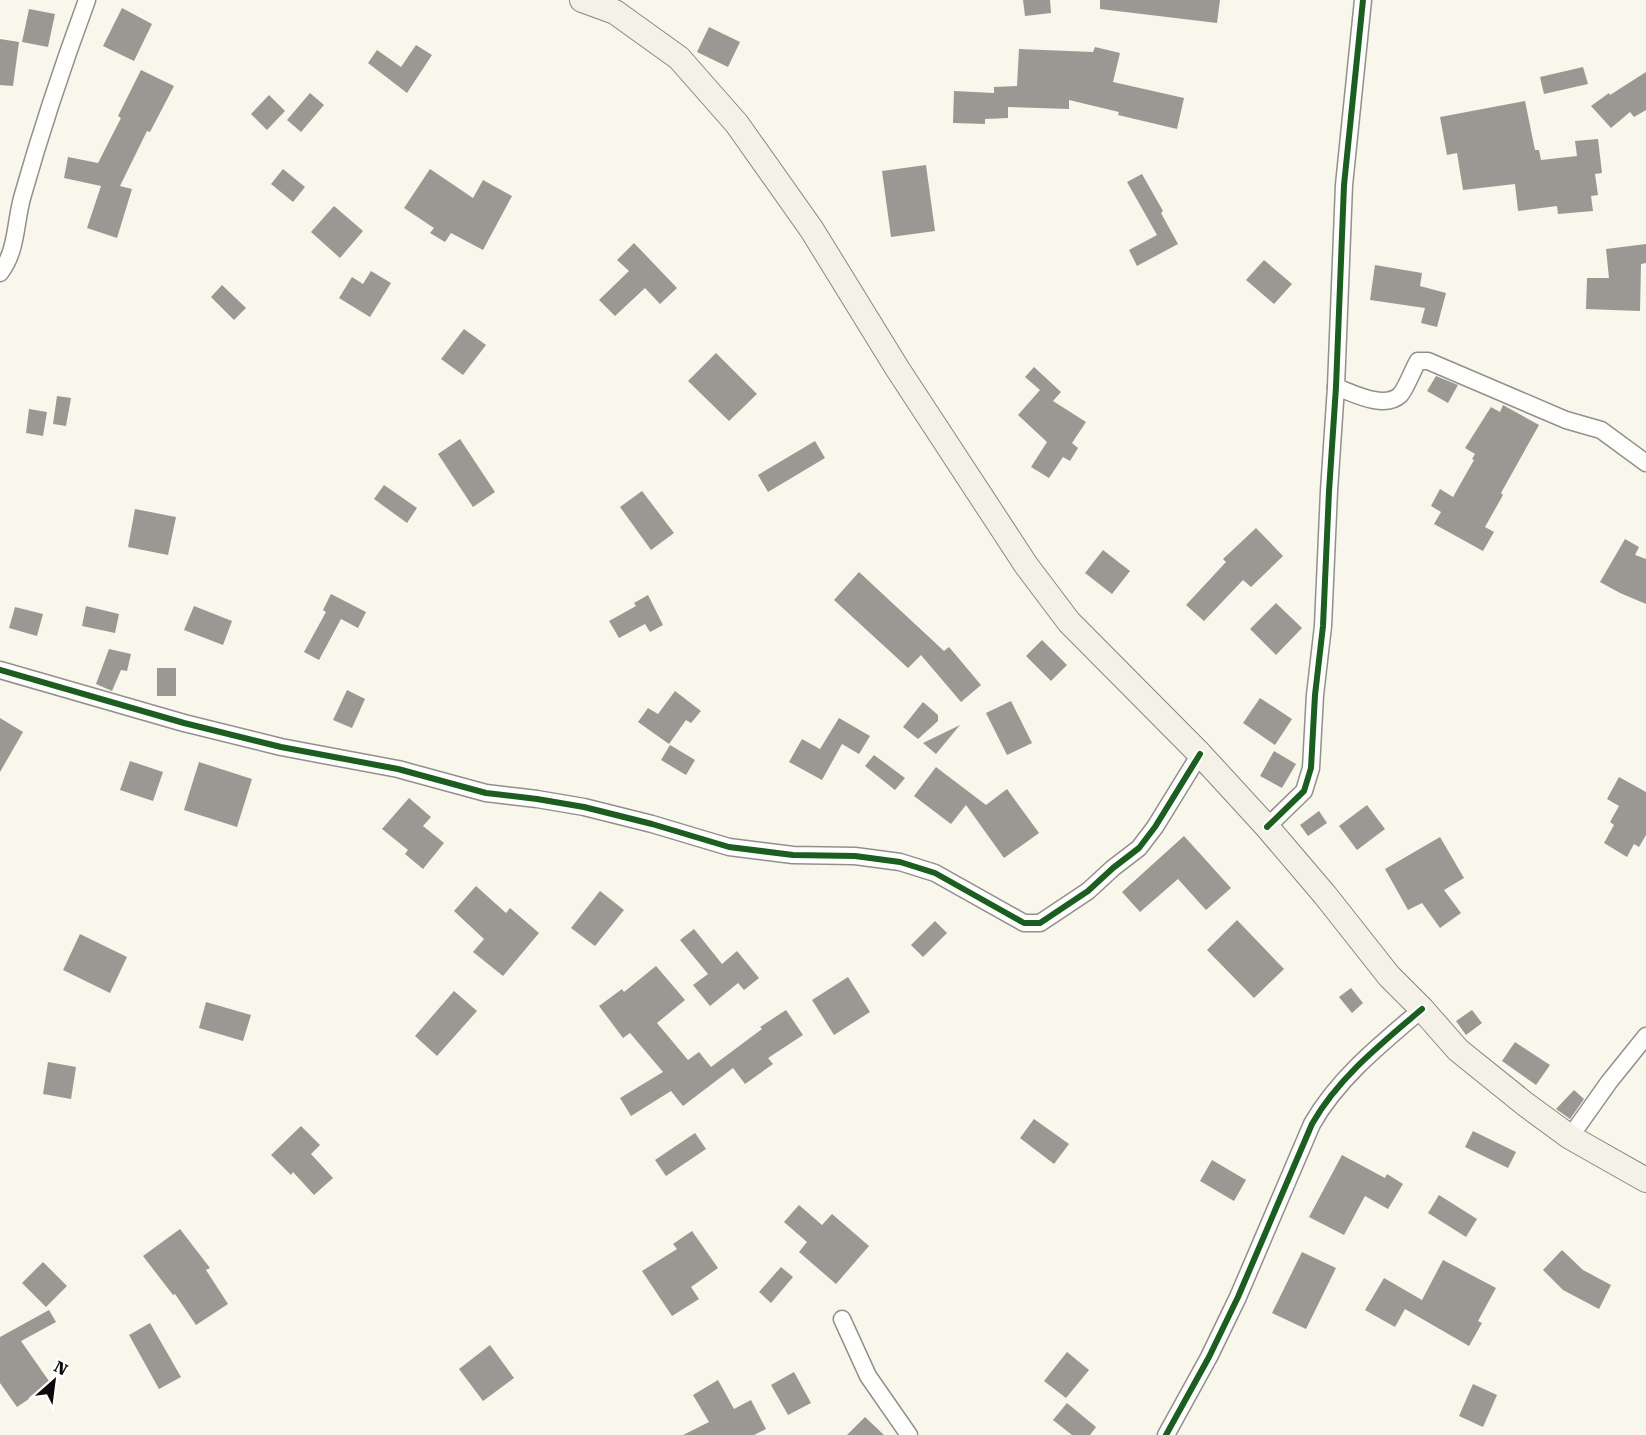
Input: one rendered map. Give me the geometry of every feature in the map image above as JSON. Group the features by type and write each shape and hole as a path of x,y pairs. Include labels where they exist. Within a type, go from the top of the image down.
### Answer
{"main road":[{"path":"582,0 615,12 679,58 738,124 812,230 897,368 1026,565 1069,622 1200,754 1267,827 1389,976 1458,1050 1570,1137 1646,1180"}],"street":[{"path":"0,273 12,249 21,201 61,73 87,0"},
{"path":"1267,827 1304,791 1311,768 1315,694 1323,626 1344,185 1363,0"},
{"path":"1336,387 1366,398 1386,401 1400,395 1418,361 1428,362 1566,420 1601,430 1646,463"},
{"path":"0,670 184,723 398,769 486,794 584,807 729,847 793,855 855,856 900,862 935,873 1024,923 1040,923 1089,891 1139,848 1155,827 1200,754"},
{"path":"1166,1435 1239,1297 1312,1124 1324,1104 1374,1051 1422,1009"},
{"path":"1570,1137 1609,1082 1646,1036"},
{"path":"842,1319 868,1376 909,1435"}],"building":[{"path":"1023,0 1050,0 1051,13 1025,16"},
{"path":"1100,0 1220,0 1217,23 1100,9"},
{"path":"122,8 152,24 134,61 103,46"},
{"path":"29,9 55,14 48,47 22,42"},
{"path":"709,27 740,42 728,67 697,52"},
{"path":"0,39 19,42 13,86 0,85"},
{"path":"416,45 432,55 407,93 368,63 377,50 401,67"},
{"path":"1095,47 1120,53 1113,82 1184,98 1177,129 1069,100 1069,109 1008,107 1008,118 985,119 985,124 953,123 954,91 994,93 994,87 1017,86 1019,49 1093,52"},
{"path":"1583,67 1588,84 1544,94 1540,77"},
{"path":"141,70 174,86 150,132 147,131 120,186 132,189 117,238 87,228 101,186 64,178 68,157 98,163 121,118 118,116"},
{"path":"1646,72 1646,110 1634,117 1630,112 1611,128 1591,106"},
{"path":"310,93 324,105 301,132 287,120"},
{"path":"269,95 285,111 267,130 251,114"},
{"path":"1525,101 1535,150 1539,150 1541,160 1577,156 1575,141 1598,139 1602,173 1595,174 1598,195 1591,196 1593,211 1558,214 1557,206 1518,211 1515,184 1463,190 1457,153 1447,155 1440,117"},
{"path":"926,165 935,231 891,237 882,171"},
{"path":"283,169 305,187 293,202 271,184"},
{"path":"430,169 473,198 483,180 512,196 483,250 451,233 445,242 430,233 434,228 404,208"},
{"path":"1142,174 1178,244 1137,266 1129,250 1157,235 1127,182"},
{"path":"334,206 363,231 340,258 311,232"},
{"path":"634,243 677,288 660,304 645,288 615,316 599,300 629,271 617,260"},
{"path":"1646,244 1646,263 1641,264 1640,311 1586,309 1587,278 1609,278 1606,249"},
{"path":"1264,260 1292,284 1274,304 1246,280"},
{"path":"1375,265 1422,273 1420,286 1446,293 1437,327 1421,323 1425,308 1370,300"},
{"path":"371,271 391,283 370,317 339,298 352,277 363,284"},
{"path":"222,285 246,308 234,320 211,297"},
{"path":"464,329 486,345 463,375 441,359"},
{"path":"716,353 757,394 729,421 688,381"},
{"path":"1034,367 1061,392 1053,401 1086,422 1072,443 1078,448 1070,461 1063,457 1049,478 1031,467 1047,442 1018,415 1040,390 1025,377"},
{"path":"1436,376 1458,385 1448,403 1427,391"},
{"path":"57,396 71,398 66,426 53,424"},
{"path":"1503,405 1539,425 1485,527 1494,532 1483,551 1434,524 1441,512 1431,506 1440,489 1453,497 1474,460 1472,459 1475,454 1465,448 1491,407 1500,412"},
{"path":"29,409 47,412 43,436 26,433"},
{"path":"460,439 495,492 473,507 438,454"},
{"path":"815,441 825,458 768,492 758,475"},
{"path":"384,485 417,508 407,523 374,499"},
{"path":"642,491 674,533 651,550 620,507"},
{"path":"135,509 176,517 168,555 128,547"},
{"path":"1256,528 1283,556 1251,587 1243,580 1204,621 1186,605 1226,562 1223,559"},
{"path":"1625,539 1639,547 1635,555 1646,559 1646,604 1600,582"},
{"path":"1103,550 1130,571 1112,594 1085,573"},
{"path":"859,572 944,651 949,647 981,685 961,702 921,655 908,668 834,600"},
{"path":"331,594 366,612 358,628 341,619 319,660 304,652 326,612 323,610"},
{"path":"648,595 663,625 650,632 645,624 619,638 609,621 636,606 634,603"},
{"path":"1276,603 1302,628 1276,655 1250,629"},
{"path":"86,606 119,614 115,633 82,626"},
{"path":"194,606 232,621 223,645 184,630"},
{"path":"15,607 43,614 37,636 9,628"},
{"path":"1042,640 1067,665 1051,681 1026,656"},
{"path":"109,649 131,654 127,671 121,670 112,691 96,684"},
{"path":"157,668 176,668 176,696 157,696"},
{"path":"347,690 365,699 352,728 333,720"},
{"path":"675,691 701,711 691,723 686,720 669,744 638,722 648,708 658,714"},
{"path":"1260,698 1292,719 1275,745 1243,723"},
{"path":"1011,701 1032,743 1007,755 986,713"},
{"path":"923,702 938,715 938,721 918,739 903,727"},
{"path":"0,718 23,732 0,772"},
{"path":"839,718 870,736 859,754 842,744 822,780 789,762 802,739 820,749"},
{"path":"960,725 936,754 923,743"},
{"path":"670,745 695,760 686,775 661,760"},
{"path":"1274,751 1296,764 1282,788 1260,776"},
{"path":"874,755 905,778 895,790 865,766"},
{"path":"130,761 163,772 153,801 120,790"},
{"path":"199,762 252,779 237,827 184,810"},
{"path":"936,767 986,805 1007,789 1039,833 1004,858 966,805 951,824 914,796"},
{"path":"1619,777 1646,792 1646,835 1639,847 1634,844 1627,857 1604,843 1614,825 1610,822 1619,806 1607,799"},
{"path":"409,798 431,817 423,826 444,843 423,869 405,854 408,850 382,829"},
{"path":"1367,805 1385,829 1357,850 1339,826"},
{"path":"1319,811 1327,823 1308,836 1300,825"},
{"path":"1184,836 1231,888 1206,910 1178,879 1140,912 1122,892"},
{"path":"1440,837 1464,878 1444,890 1461,913 1440,928 1422,903 1408,910 1385,869"},
{"path":"476,886 506,913 510,908 539,933 503,976 473,952 484,939 454,911"},
{"path":"600,891 624,910 595,946 571,928"},
{"path":"1237,920 1284,969 1254,998 1207,950"},
{"path":"935,921 947,933 923,957 911,945"},
{"path":"694,929 722,964 737,951 759,978 744,990 738,983 710,1006 693,985 708,974 680,940"},
{"path":"80,934 127,957 110,993 63,970"},
{"path":"656,966 685,1000 657,1023 688,1060 699,1052 711,1067 762,1029 760,1027 786,1010 803,1035 768,1058 773,1064 745,1084 733,1068 683,1106 671,1091 631,1116 620,1098 663,1072 630,1033 623,1038 599,1006 622,989 624,992"},
{"path":"848,977 870,1012 834,1035 812,1000"},
{"path":"1351,988 1363,1003 1352,1013 1339,997"},
{"path":"454,991 477,1011 437,1056 415,1036"},
{"path":"206,1002 251,1015 243,1041 199,1028"},
{"path":"1472,1010 1482,1023 1466,1035 1456,1021"},
{"path":"1515,1042 1550,1065 1536,1085 1502,1061"},
{"path":"48,1062 76,1067 71,1099 43,1094"},
{"path":"1574,1090 1584,1099 1570,1119 1556,1109"},
{"path":"1034,1119 1069,1144 1054,1164 1020,1138"},
{"path":"301,1126 320,1145 311,1154 333,1178 314,1195 293,1172 291,1175 271,1155"},
{"path":"1473,1131 1516,1152 1508,1168 1465,1147"},
{"path":"695,1133 706,1149 666,1176 655,1160"},
{"path":"1342,1155 1385,1178 1387,1174 1403,1184 1388,1209 1365,1196 1344,1235 1309,1217"},
{"path":"1212,1160 1246,1180 1234,1201 1200,1181"},
{"path":"1439,1195 1477,1219 1466,1237 1428,1213"},
{"path":"799,1205 822,1225 832,1214 869,1246 836,1284 799,1252 807,1242 784,1222"},
{"path":"180,1229 210,1268 206,1270 228,1304 196,1325 175,1294 173,1295 143,1256"},
{"path":"692,1231 718,1268 691,1287 699,1299 672,1316 642,1271 677,1249 673,1244"},
{"path":"1562,1250 1583,1270 1611,1285 1599,1309 1563,1290 1543,1270"},
{"path":"1302,1252 1336,1268 1306,1329 1272,1313"},
{"path":"1443,1260 1496,1288 1478,1321 1482,1323 1469,1346 1405,1309 1395,1327 1365,1310 1384,1278 1422,1300"},
{"path":"43,1262 67,1286 46,1307 22,1283"},
{"path":"781,1267 793,1277 771,1303 759,1292"},
{"path":"49,1310 56,1322 21,1341 51,1384 17,1407 0,1383 0,1337"},
{"path":"150,1323 181,1377 159,1389 129,1335"},
{"path":"490,1345 514,1378 483,1401 459,1369"},
{"path":"1067,1352 1089,1370 1066,1398 1044,1381"},
{"path":"794,1372 811,1403 788,1415 771,1385"},
{"path":"718,1380 734,1409 751,1400 766,1429 754,1435 683,1435 709,1422 693,1395"},
{"path":"1473,1384 1497,1395 1483,1427 1459,1416"},
{"path":"1067,1403 1096,1427 1090,1435 1072,1435 1053,1420"},
{"path":"865,1417 884,1435 847,1435"}],"cycle path":[{"path":"1267,827 1304,791 1311,768 1315,695 1323,626 1344,185 1363,0"},
{"path":"0,670 184,723 281,747 398,769 486,793 584,807 729,847 793,855 855,856 900,862 935,873 1024,923 1040,923 1088,891 1139,848 1155,827 1200,754"},
{"path":"1166,1435 1209,1357 1238,1297 1312,1124 1348,1076 1376,1048 1422,1009"}]}
